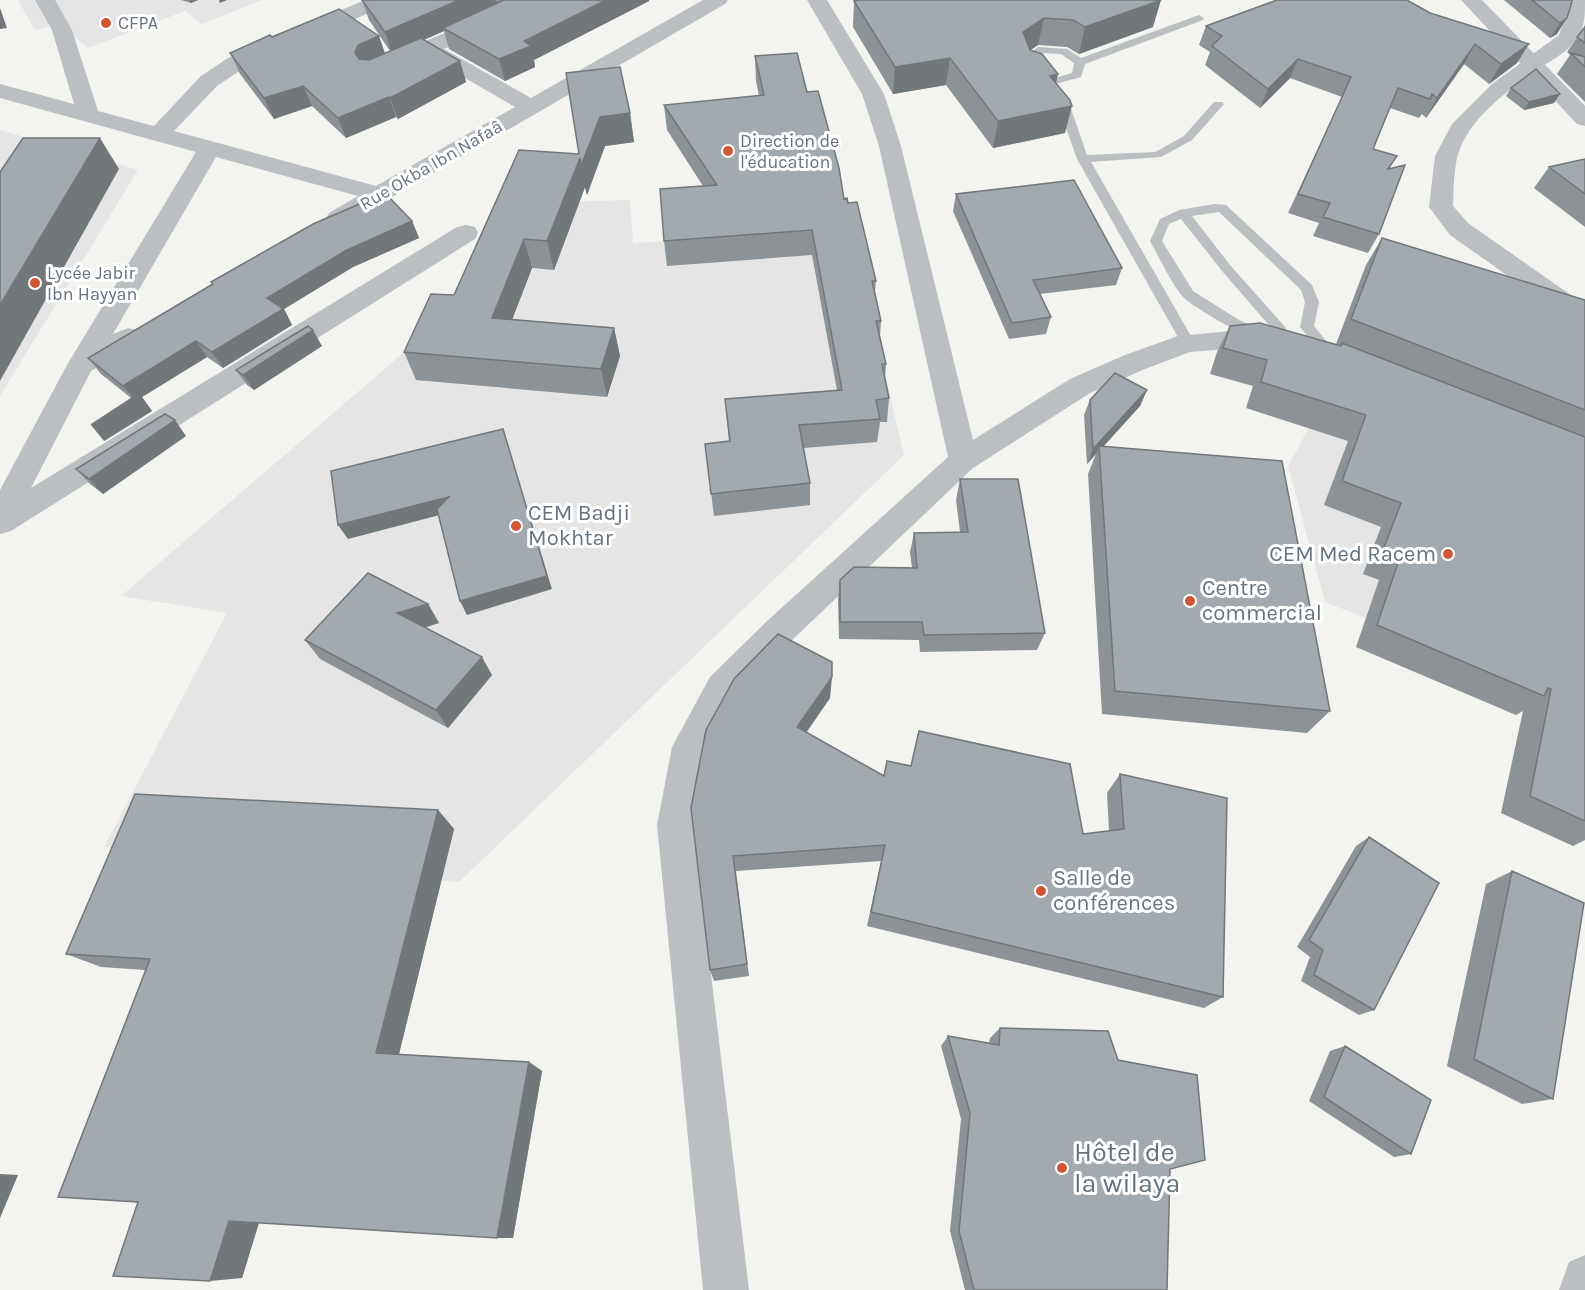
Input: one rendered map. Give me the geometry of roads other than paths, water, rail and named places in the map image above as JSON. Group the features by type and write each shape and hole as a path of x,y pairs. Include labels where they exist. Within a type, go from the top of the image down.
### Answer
{"street":[{"path":"158,135 209,81 236,63 382,0"},
{"path":"375,72 506,13 539,13 565,0"},
{"name":"Rue Okba Ibn Nafaâ","path":"319,229 718,0"},
{"path":"817,0 873,94 887,135 963,460"},
{"path":"1471,0 1585,119"},
{"path":"1576,0 1573,26 1567,38 1476,110 1453,141 1442,172 1441,207 1459,229 1585,318"},
{"path":"51,3 62,30 88,115"},
{"path":"428,48 530,107"},
{"path":"0,91 380,195"},
{"path":"0,521 81,365 210,148"},
{"path":"0,521 466,232"},
{"path":"81,365 149,325"},
{"path":"726,1290 675,825 690,747 722,688 778,632 963,460 1080,386 1135,362 1188,344 1251,338 1302,346 1345,363"},
{"path":"1582,1290 1585,1278"}],"lane":[{"path":"1080,62 1199,18"},
{"path":"1038,50 1063,51 1080,62 1077,75 1055,81 1032,74 1024,60 1038,50"},
{"path":"1055,81 1083,159 1188,344"},
{"path":"1083,159 1157,155 1188,138 1218,104"},
{"path":"1205,208 1222,208 1307,288 1312,302 1307,327 1279,334 1258,334 1234,324 1188,294 1156,241 1164,222 1183,213 1205,208"},
{"path":"1183,213 1279,334"},
{"path":"1307,327 1345,363"}],"place":[{"name":"CFPA","path":"106,23"},
{"name":"Direction de l'éducation","path":"728,151"},
{"name":"Lycée Jabir Ibn Hayyan","path":"35,283"},
{"name":"CEM Badji Mokhtar","path":"516,526"},
{"name":"CEM Med Racem","path":"1448,554"},
{"name":"Centre commercial","path":"1190,601"},
{"name":"Salle de conférences","path":"1041,891"},
{"name":"Hôtel de la wilaya","path":"1062,1168"}]}
